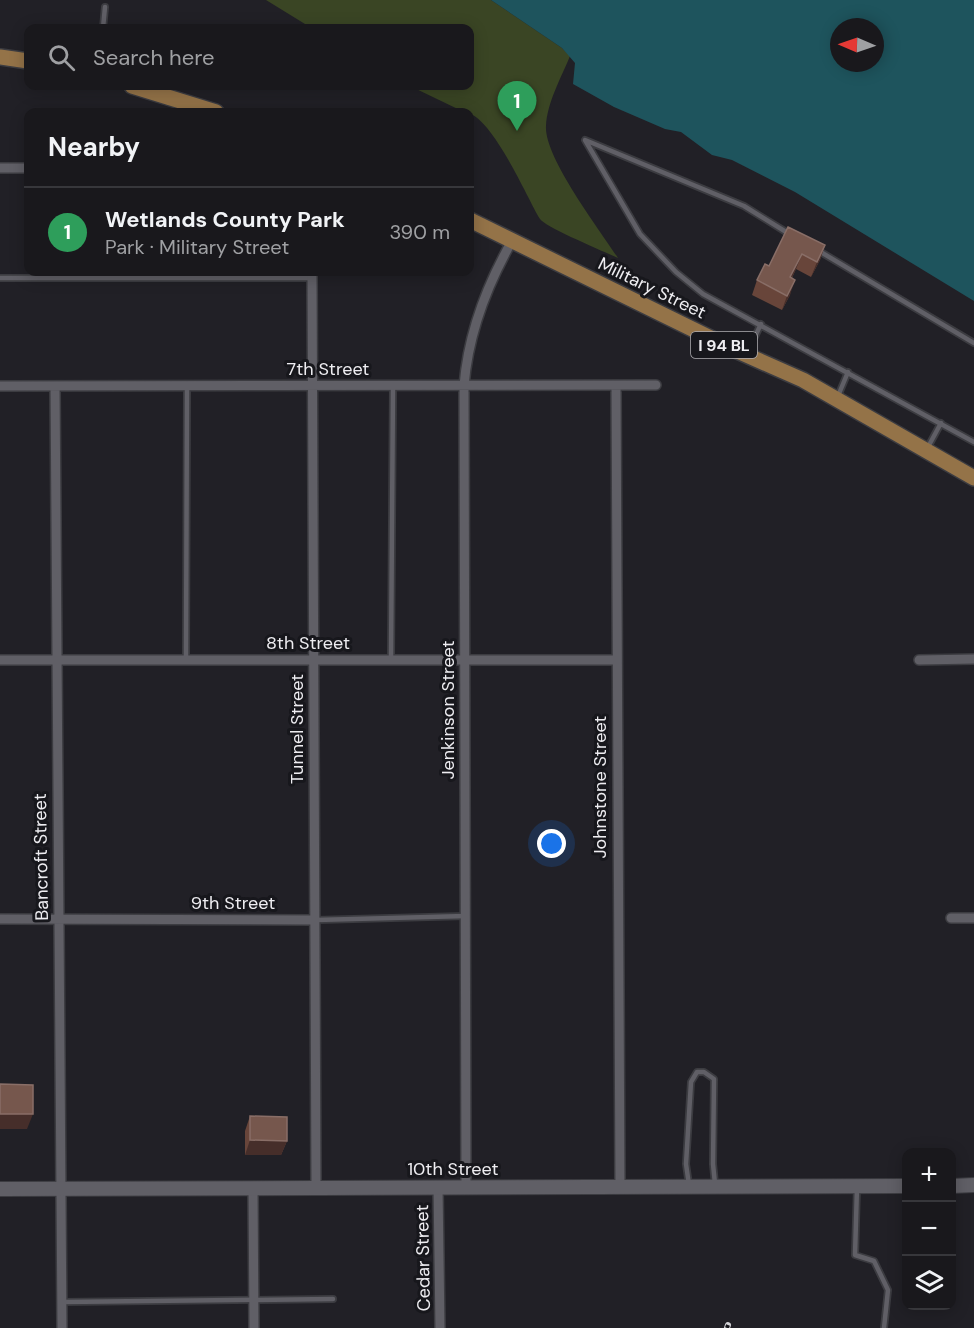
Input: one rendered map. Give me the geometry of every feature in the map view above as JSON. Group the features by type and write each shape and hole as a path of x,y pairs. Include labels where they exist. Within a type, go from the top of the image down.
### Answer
{"main road":[{"path":"0,57 24,60"},
{"path":"145,90 203,108"},
{"name":"Military Street","path":"474,222 837,398 974,478"}],"street":[{"path":"0,168 24,168"},
{"name":"Jenkinson Street","path":"466,1187 464,386 471,338 501,261 512,241"},
{"name":"Tunnel Street","path":"312,276 313,920 316,1187"},
{"name":"7th Street","path":"0,386 656,385"},
{"name":"Bancroft Street","path":"55,386 62,1328"},
{"name":"Johnstone Street","path":"616,386 615,660 620,1188"},
{"path":"919,660 974,659"},
{"name":"8th Street","path":"0,660 615,660"},
{"path":"951,918 974,918"},
{"name":"9th Street","path":"0,919 313,920"},
{"path":"956,1185 974,1185"},
{"name":"10th Street","path":"0,1189 902,1186"},
{"name":"Cedar Street","path":"438,1187 440,1328"},
{"path":"253,1188 254,1328"}],"lane":[{"path":"103,24 105,7"},
{"path":"794,236 744,207 585,140 640,234 703,294 974,442"},
{"path":"814,248 974,344"},
{"path":"0,278 208,276"},
{"path":"746,355 761,324"},
{"path":"837,398 848,372"},
{"path":"391,660 393,385"},
{"path":"186,660 187,386"},
{"path":"926,450 941,423"},
{"name":"9th Street","path":"313,920 466,916"},
{"path":"689,1187 686,1164 691,1082 697,1072 704,1072 714,1079 713,1164 716,1187"},
{"path":"857,1187 855,1255 874,1261 888,1290 884,1328"},
{"path":"61,1302 333,1299"}],"green space":[{"path":"266,0 491,0 562,48 570,56 549,108 546,126 548,139 563,174 618,258 563,233 540,219 507,157 485,126 474,116 474,108 456,108 418,90 474,90 474,24 305,24"}],"water":[{"path":"491,0 974,0 974,301 795,192 732,160 712,155 681,132 665,129 614,107 573,84 575,63 562,48"}],"building":[{"path":"788,227 825,245 817,262 802,254 790,277 795,280 787,296 757,280 765,264 769,266"},
{"path":"0,1084 33,1085 33,1114 0,1114"},
{"path":"250,1116 287,1117 287,1141 250,1140"}],"place":[{"name":"Wetlands County Park","path":"517,131"}]}
